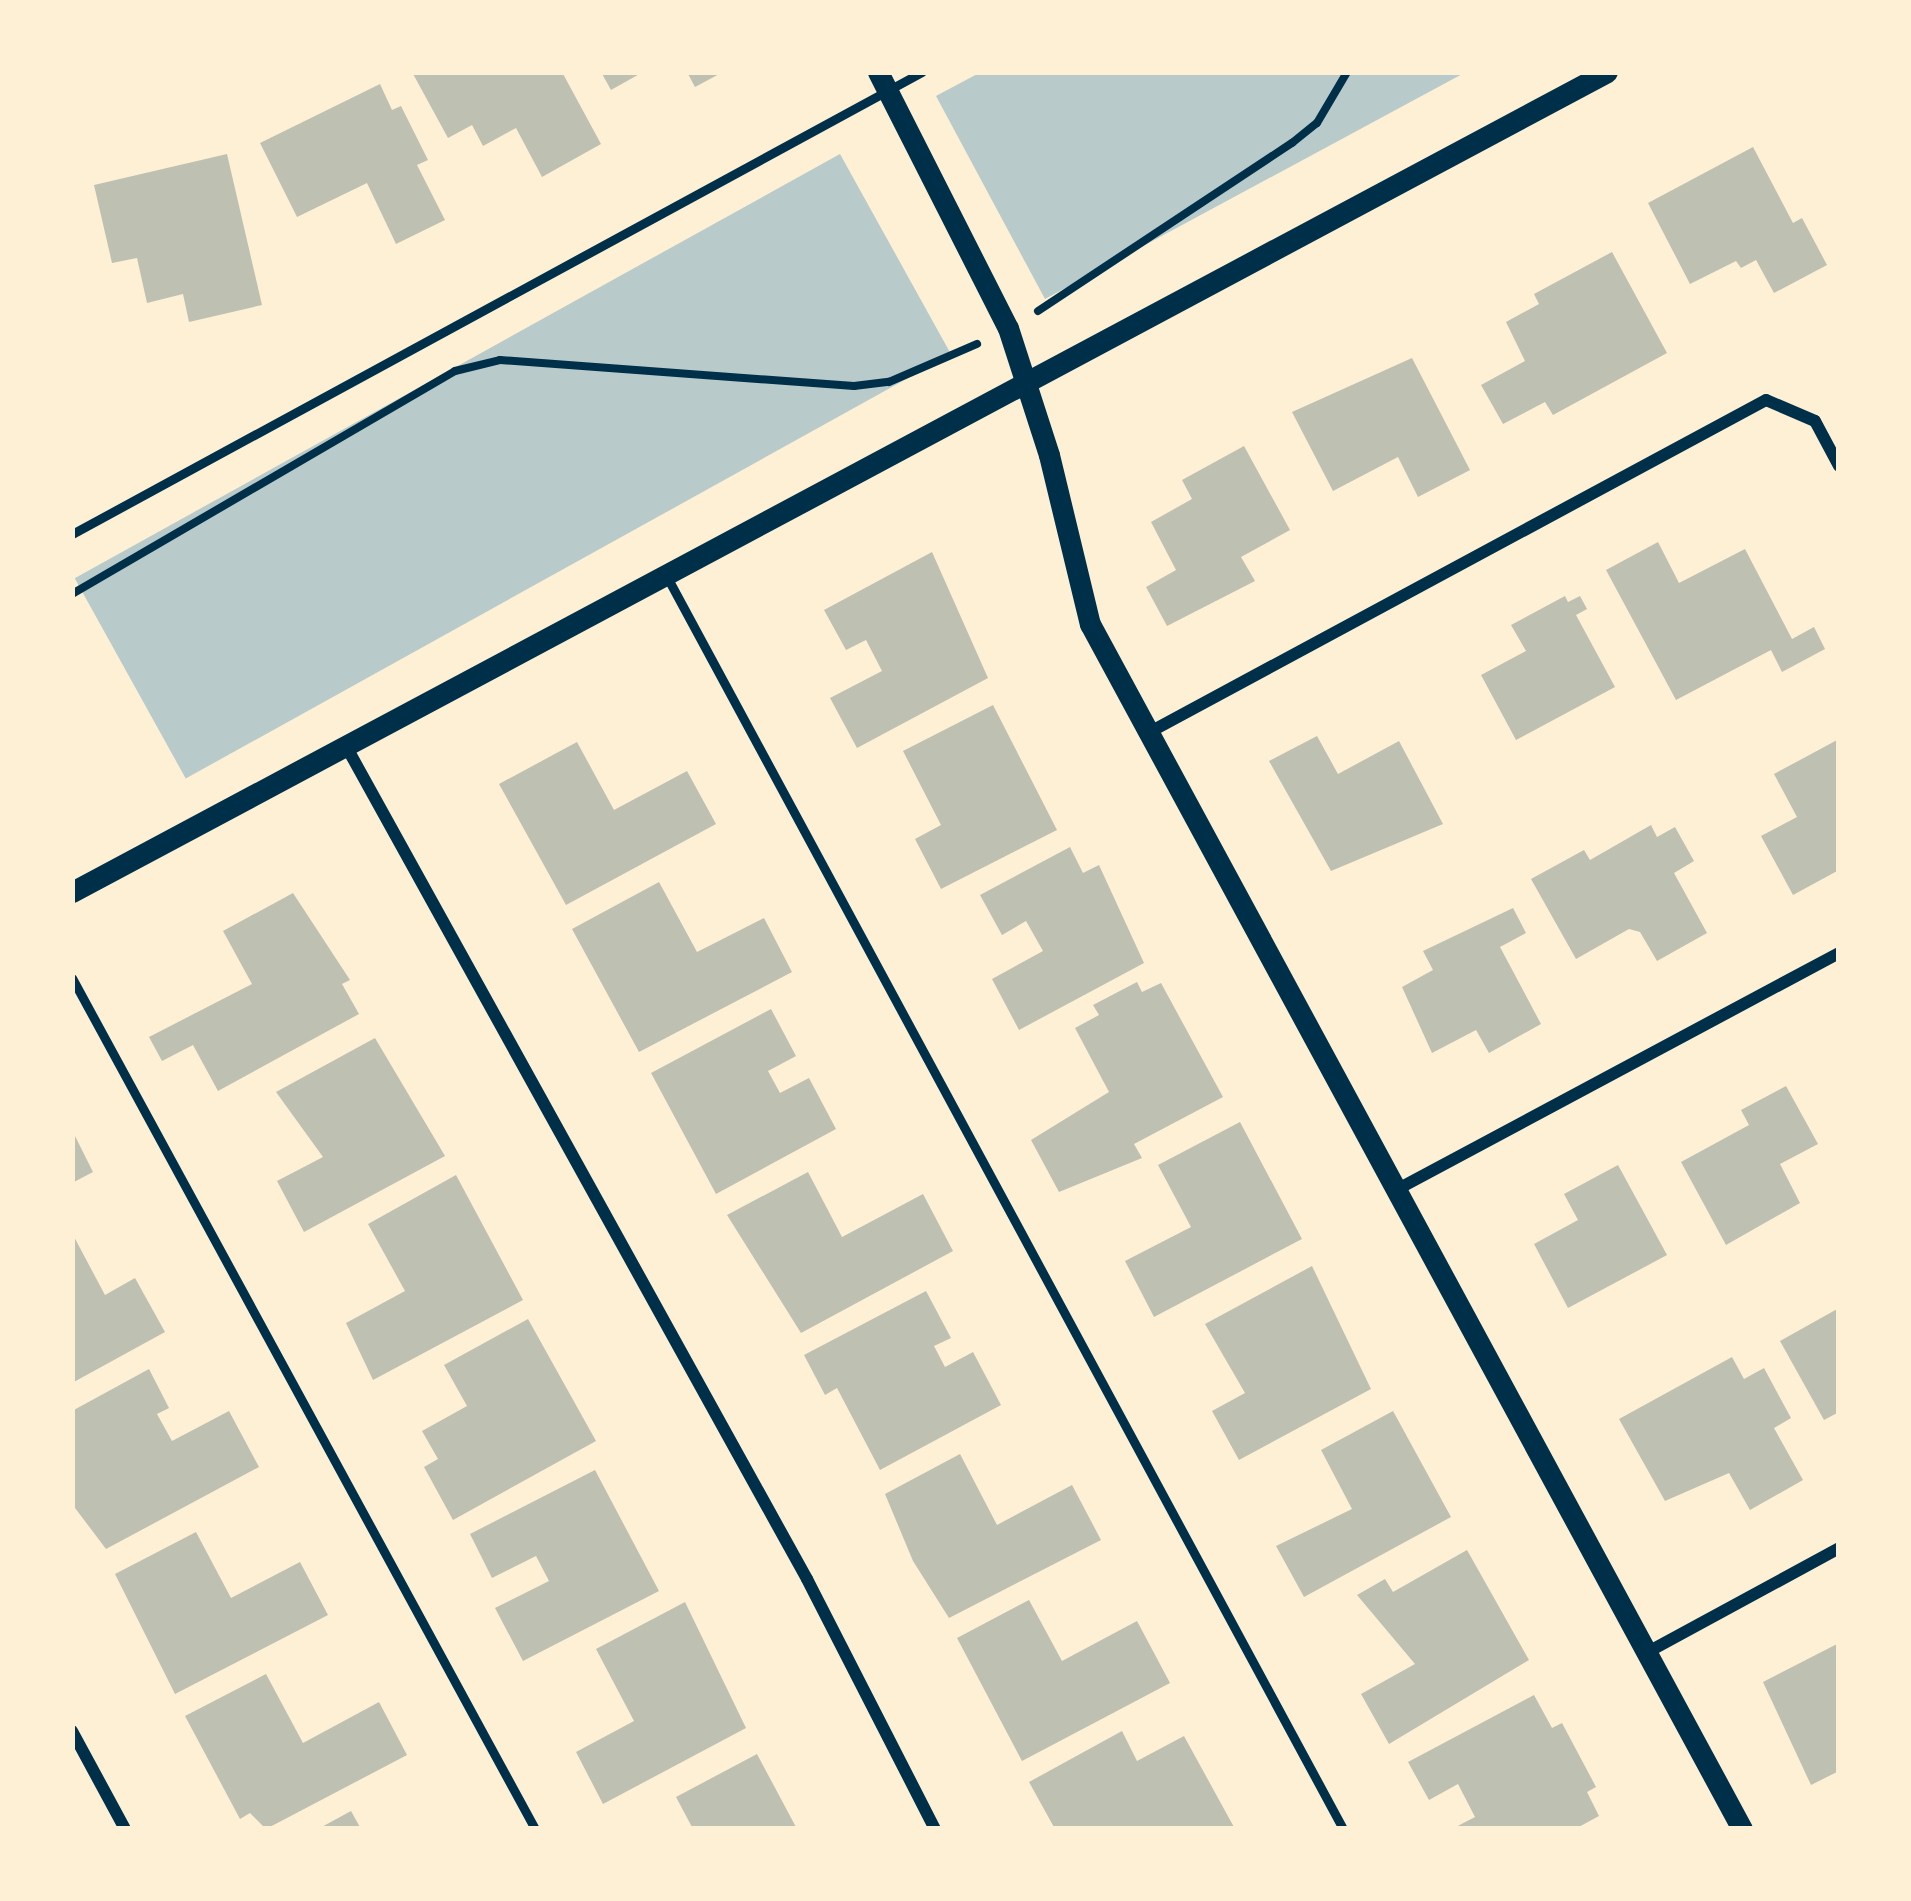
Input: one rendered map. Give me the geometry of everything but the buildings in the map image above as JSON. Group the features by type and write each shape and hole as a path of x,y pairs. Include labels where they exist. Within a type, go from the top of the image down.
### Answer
{"street":[{"path":"72,892 1606,72"},
{"path":"883,81 1008,328 1090,624 1742,1829"},
{"path":"1148,733 1766,400 1815,421 1839,466"},
{"path":"346,746 807,1579 935,1829"},
{"path":"1396,1190 1839,953"},
{"path":"1646,1653 1839,1548"},
{"path":"72,1731 125,1829"}],"lane":[{"path":"72,534 883,81 922,72"},
{"path":"666,576 1343,1829"},
{"path":"72,978 535,1829"}],"path":[{"path":"72,594 455,371 500,360 854,386 946,362 1008,328 1292,143 1317,123 1347,72"}],"shaded area":[{"path":"981,72 1466,72 1045,299 936,96"},
{"path":"840,154 951,354 186,778 75,578"}]}
